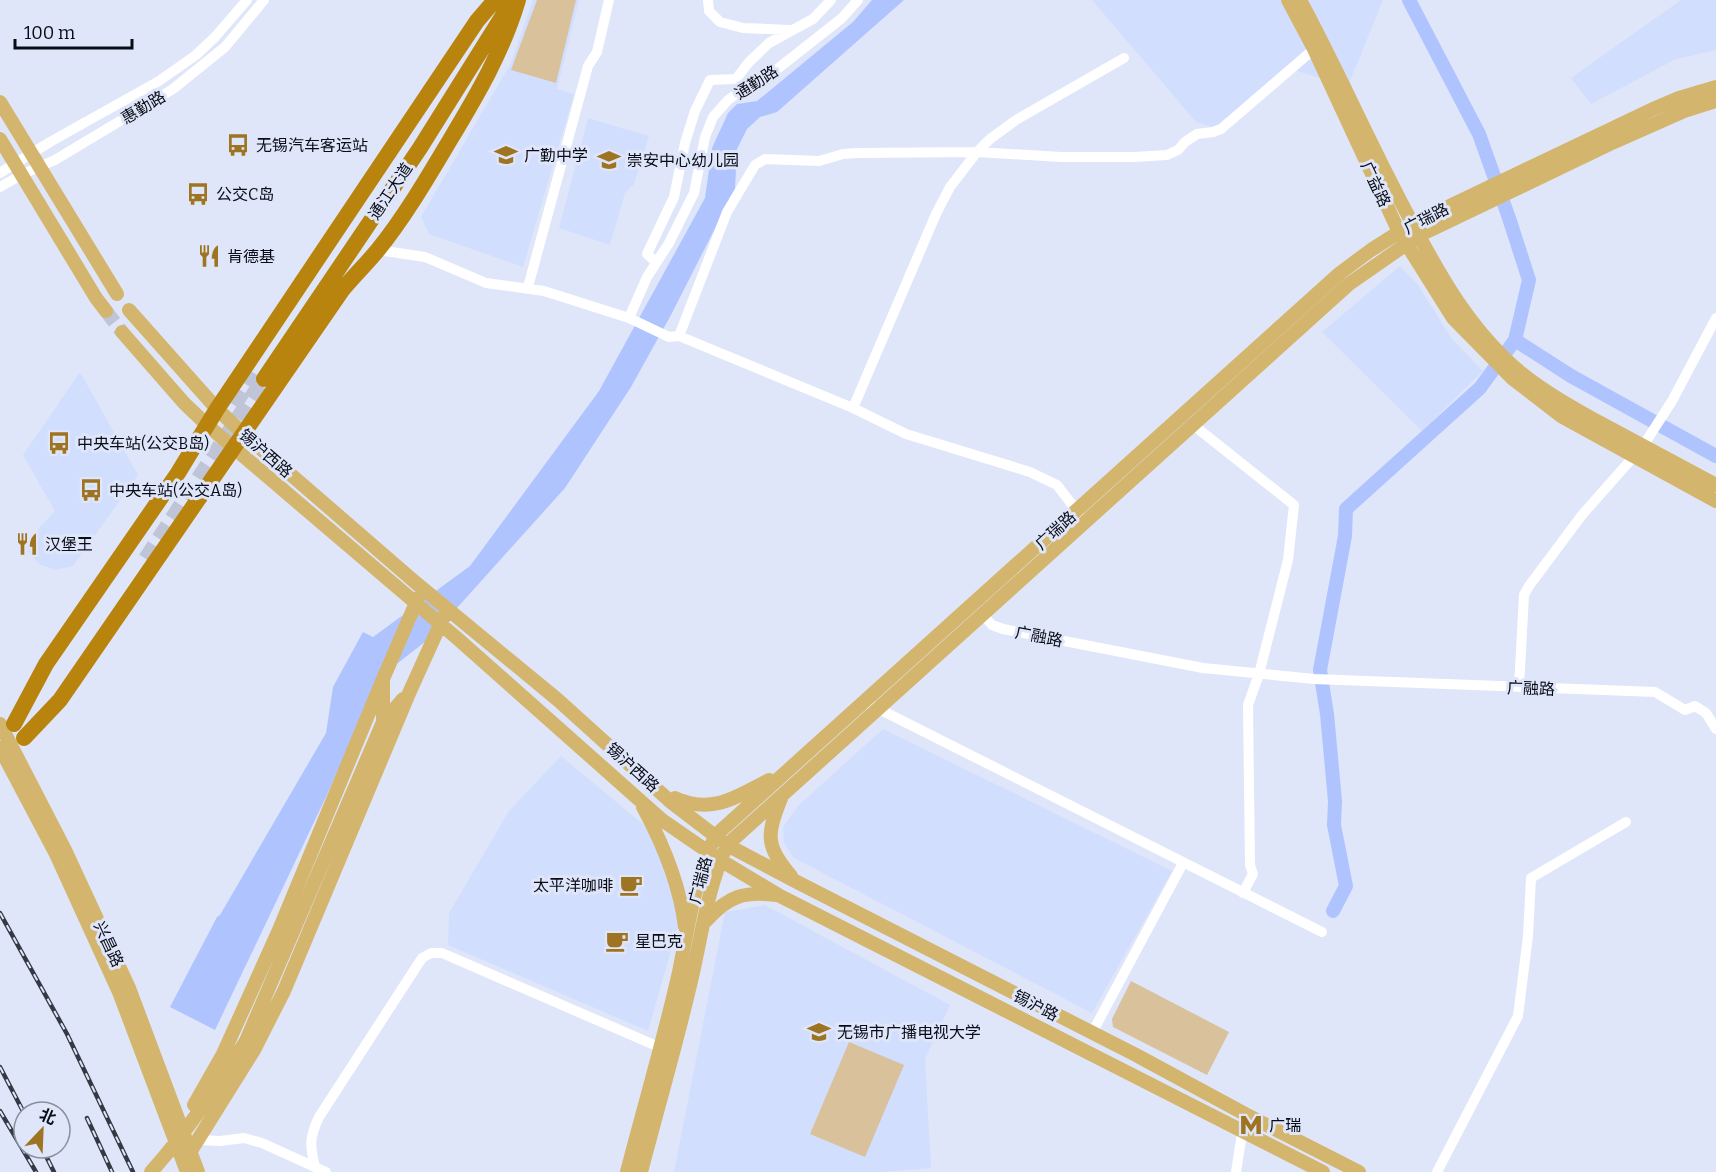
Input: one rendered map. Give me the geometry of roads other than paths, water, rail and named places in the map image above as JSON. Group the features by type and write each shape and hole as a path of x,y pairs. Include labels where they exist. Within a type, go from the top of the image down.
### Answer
{"highway":[{"name":"通江大道","path":"497,0 482,33 259,376 420,148 512,0"},
{"path":"13,729 46,664 171,483 217,409 477,21 497,0"},
{"path":"13,729 60,700 343,289 378,250 427,177 478,93 509,30 518,0"},
{"path":"13,729 124,572 195,466"},
{"path":"13,729 146,559"}],"main road":[{"name":"广益路","path":"1288,0 1317,43 1415,230 1455,300 1488,348"},
{"name":"广益路","path":"1300,0 1402,238 1453,318 1488,348"},
{"name":"广瑞路","path":"641,1172 720,860 727,845 982,614 1080,516 1340,273 1415,230 1526,177 1653,109 1679,98 1716,87"},
{"name":"广瑞路","path":"1526,177 1668,118 1716,101"},
{"path":"0,102 117,294"},
{"path":"0,139 106,311"},
{"name":"广瑞路","path":"627,1172 678,973 686,933 708,851 716,835 865,702 1080,516 1192,424 1402,238"},
{"name":"锡沪西路","path":"129,310 217,409 239,441 412,601 640,800"},
{"name":"锡沪西路","path":"122,332 184,403 207,425 239,441 419,585 558,700 659,791 716,835"},
{"path":"1488,348 1561,416 1716,485"},
{"path":"1639,452 1716,501"},
{"path":"177,1130 223,1054 279,930 383,680 419,585"},
{"path":"187,1162 254,1050 284,991 410,691 448,609"},
{"path":"383,680 383,722"},
{"path":"151,1172 215,1089 246,1041 383,722 410,691"},
{"name":"兴昌路","path":"13,729 26,783"},
{"name":"兴昌路","path":"0,748 26,783 65,850 129,988 187,1162 198,1172"},
{"path":"659,791 689,805 715,805 787,771"},
{"path":"784,793 772,820 770,840 776,856 797,882"},
{"path":"640,800 669,864 679,895 686,933"},
{"name":"锡沪路","path":"640,800 662,820 720,860 780,896 1323,1172"},
{"name":"锡沪路","path":"716,835 727,845 797,882 1359,1172"},
{"path":"703,925 719,906 739,896 764,894 780,896"}],"street":[{"name":"惠勤路","path":"0,187 19,169 32,152 159,81 196,55 216,37 246,0"},
{"name":"惠勤路","path":"0,173 41,168 143,107 198,70 225,47 264,0"},
{"path":"528,287 588,66 597,52 609,0"},
{"path":"708,0 709,11 720,22 743,28 791,30"},
{"path":"656,262 647,254 674,197 685,143 695,111 710,80 736,79 749,62 769,43 813,19 831,0"},
{"name":"通勤路","path":"628,318 694,193 705,137 713,117 728,100 742,90 762,81 842,18 856,1"},
{"path":"674,337 727,212 754,165 765,159 819,161 843,154 858,153 977,152 1061,157 1167,155 1178,150 1197,134 1221,129 1317,43"},
{"path":"853,408 936,214 951,187 977,152 990,139 1016,120 1124,58"},
{"path":"378,250 425,257 486,283 509,287 528,287 628,318 853,408 906,434 1030,472 1057,485 1080,516"},
{"path":"1519,687 1524,596 1528,586 1582,515 1639,452 1672,401 1716,318"},
{"path":"1192,424 1294,505 1288,560 1259,674 1248,705 1250,864 1253,874 1243,893"},
{"name":"广融路","path":"982,614 992,625 1003,629 1203,669 1330,681 1655,692 1685,710 1695,706 1706,712 1716,729"},
{"path":"865,702 1322,932"},
{"path":"1437,1172 1518,1016 1528,936 1531,878 1626,822"},
{"path":"1092,1033 1183,863"},
{"path":"321,1170 310,1148 311,1132 422,958 431,953 441,953 659,1047"},
{"path":"1236,1172 1245,1114"},
{"path":"199,1140 220,1141 244,1138 262,1143 321,1170"}],"water":[{"path":"872,0 904,0 777,112 760,117 747,129 737,149 735,189 671,315 631,387 565,488 430,638 380,677 326,797 215,1030 170,1007 217,917 326,733 333,687 363,632 373,637 470,566 599,391 705,198 712,148 728,113 737,104 757,101 853,22"}],"waterway":[{"path":"1333,911 1346,886 1334,825 1335,801 1327,714 1320,670 1345,536 1346,509 1480,388 1515,340 1529,280 1479,134 1409,0"},
{"path":"1515,340 1571,376 1716,456"}],"tunnel":[{"path":"106,311 122,332"},
{"path":"234,405 254,373"},
{"path":"146,559 264,379"}],"railway":[{"path":"0,913 67,1034 133,1172"},
{"path":"0,1067 17,1100"},
{"path":"0,1111 36,1172"},
{"path":"87,1118 112,1172"},
{"path":"48,1160 54,1172"}],"place":[{"name":"无锡汽车客运站","path":"238,145"},
{"name":"广勤中学","path":"506,155"},
{"name":"崇安中心幼儿园","path":"609,160"},
{"name":"公交C岛","path":"198,194"},
{"name":"肯德基","path":"209,256"},
{"name":"中央车站(公交B岛)","path":"59,443"},
{"name":"中央车站(公交A岛)","path":"91,490"},
{"name":"汉堡王","path":"27,544"},
{"name":"太平洋咖啡","path":"631,885"},
{"name":"星巴克","path":"617,941"},
{"name":"无锡市广播电视大学","path":"819,1032"},
{"name":"广瑞","path":"1251,1125"}]}
